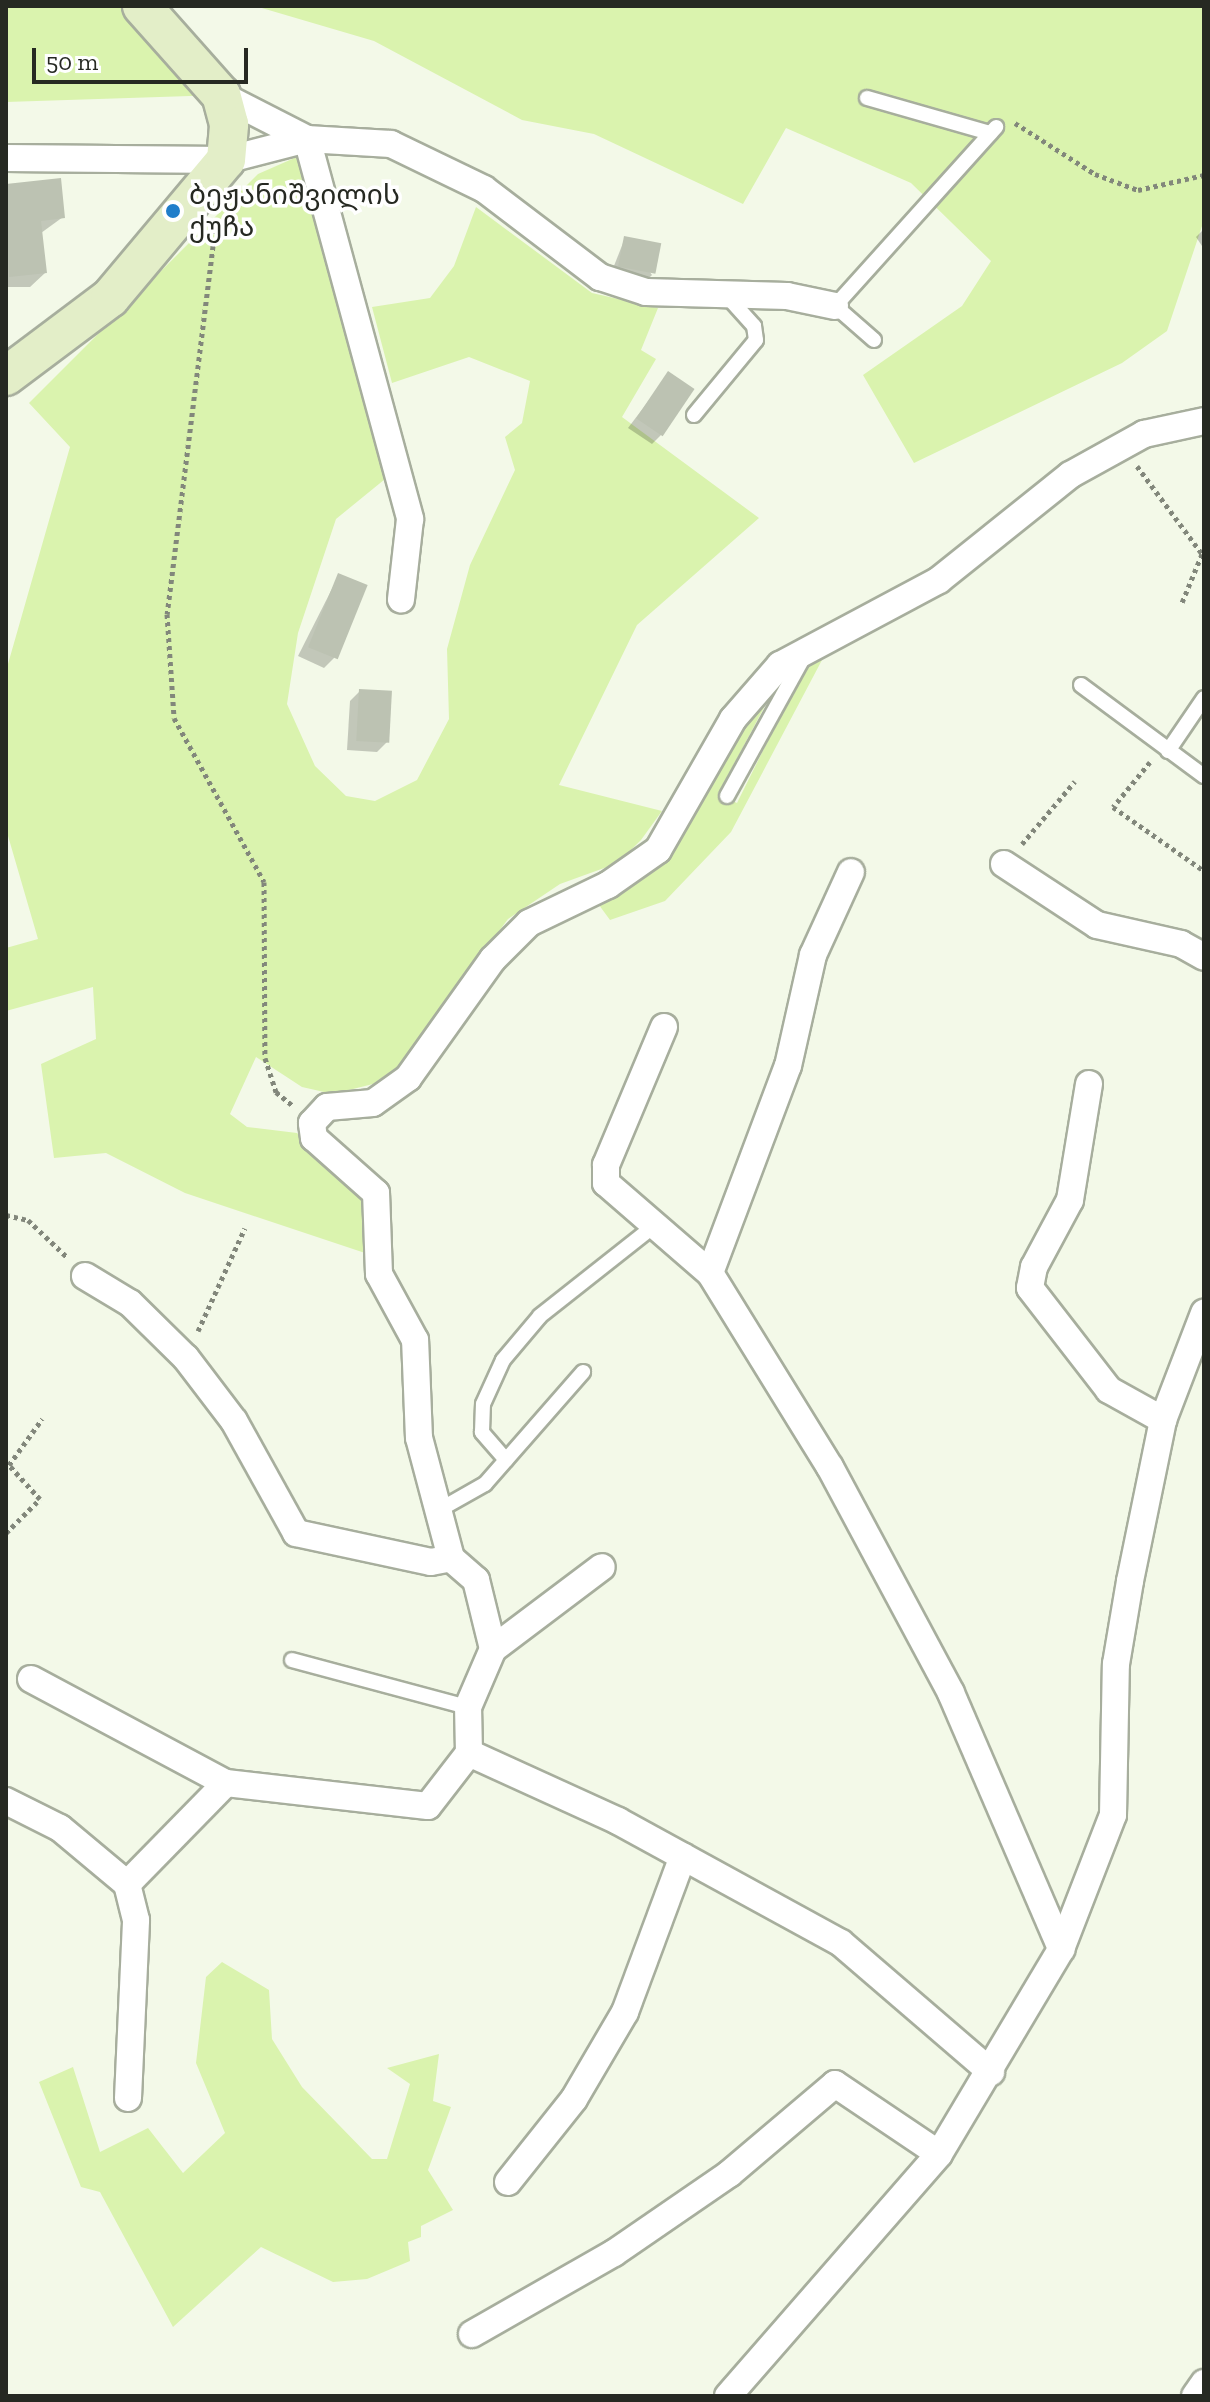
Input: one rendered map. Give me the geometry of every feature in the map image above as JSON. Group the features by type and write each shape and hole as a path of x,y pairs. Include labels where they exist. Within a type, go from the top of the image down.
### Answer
{"street":[{"path":"142,6 221,95 307,139 410,519 401,599"},
{"path":"10,369 110,298 226,160 229,124 221,95"},
{"path":"6,158 226,160 307,139 391,144 484,189 600,277 646,292 727,295 835,306"},
{"path":"493,1649 476,1580 451,1558 419,1438 415,1340 379,1274 376,1193 314,1138 312,1123 327,1107 373,1103 408,1078 493,959 529,923 608,885 658,850 733,719 780,665 823,637 939,580 1070,475 1123,445 1204,421"},
{"path":"1004,864 1097,925 1168,940 1204,957"},
{"path":"710,1273 788,1066 813,955 851,872"},
{"path":"664,1027 606,1165 606,1183 710,1273 830,1467 951,1693 1061,1949"},
{"path":"1089,1084 1070,1200 1034,1267 1030,1288 1109,1390 1163,1420"},
{"path":"85,1276 130,1303 186,1358 234,1421 296,1533 431,1562 451,1558"},
{"path":"728,2396 939,2154 991,2072 1061,1949 1113,1815 1116,1664 1163,1420 1204,1313"},
{"path":"31,1679 226,1783 428,1806 469,1753 468,1707 493,1649 602,1567"},
{"path":"469,1753 683,1856 841,1943 991,2072"},
{"path":"127,1884 226,1783"},
{"path":"6,1801 60,1828 127,1884 136,1920 128,2098"},
{"path":"508,2182 574,2099 625,2012 683,1856"},
{"path":"472,2334 614,2253 716,2183 835,2084 939,2154"},
{"path":"1195,2396 1204,2383"}],"lane":[{"path":"867,98 993,130 835,306 874,340"},
{"path":"694,415 756,340 754,326 727,295"},
{"path":"727,796 787,679 823,637"},
{"path":"1081,685 1204,776"},
{"path":"1166,748 1204,698"},
{"path":"506,1460 482,1432 483,1404 503,1360 540,1316 654,1226"},
{"path":"439,1510 468,1498 506,1460 583,1372"},
{"path":"292,1660 468,1707"}],"path":[{"path":"993,130 1023,121 1095,174 1138,190 1204,175"},
{"path":"226,160 167,614 174,718 264,882 265,1058 276,1092 312,1123"},
{"path":"1123,445 1202,554 1181,605"},
{"path":"1166,748 1113,807 1204,871"},
{"path":"1004,864 1075,781"},
{"path":"6,1215 28,1220 85,1276"},
{"path":"186,1358 245,1228"},
{"path":"6,1533 40,1499 9,1465 42,1419"}],"green space":[{"path":"6,6 142,6 221,95 6,102"},
{"path":"255,6 1204,6 1204,220 1167,331 1122,363 914,463 863,375 962,306 991,261 911,183 786,128 743,204 594,134 522,120 374,41"},
{"path":"299,156 390,475 336,519 298,633 287,704 315,766 346,796 375,801 417,780 449,719 447,649 470,565 515,470 505,437 522,423 530,381 469,357 392,383 372,307 430,298 454,266 476,207 592,293 658,308 641,350 656,359 622,417 759,518 637,625 559,785 662,811 641,840 618,863 560,884 508,919 400,1065 373,1084 333,1094 302,1087 256,1057 230,1114 247,1127 297,1133 371,1195 365,1253 185,1193 106,1153 54,1158 41,1064 96,1039 93,987 6,1011 6,948 38,939 6,829 6,671 70,447 29,403 258,174"},
{"path":"831,643 731,832 665,901 610,920 599,905 643,878 668,848 741,722 775,687 718,794 737,803 807,662"},
{"path":"222,1962 269,1990 272,2039 302,2087 372,2159 387,2159 410,2084 387,2068 439,2054 433,2101 451,2107 428,2170 453,2210 421,2226 421,2237 408,2242 410,2261 367,2279 333,2282 261,2247 173,2327 100,2192 81,2187 39,2082 73,2067 100,2152 148,2128 183,2173 225,2133 196,2063 206,1977"}],"building":[{"path":"61,178 65,218 41,221 47,273 9,277 6,184"},
{"path":"624,236 661,243 655,274 618,266"},
{"path":"668,371 695,389 663,436 636,418"},
{"path":"338,573 368,585 338,659 308,647"},
{"path":"359,689 392,691 389,743 356,741"}],"place":[{"name":"ბეჟანიშვილის ქუჩა","path":"173,211"}]}
